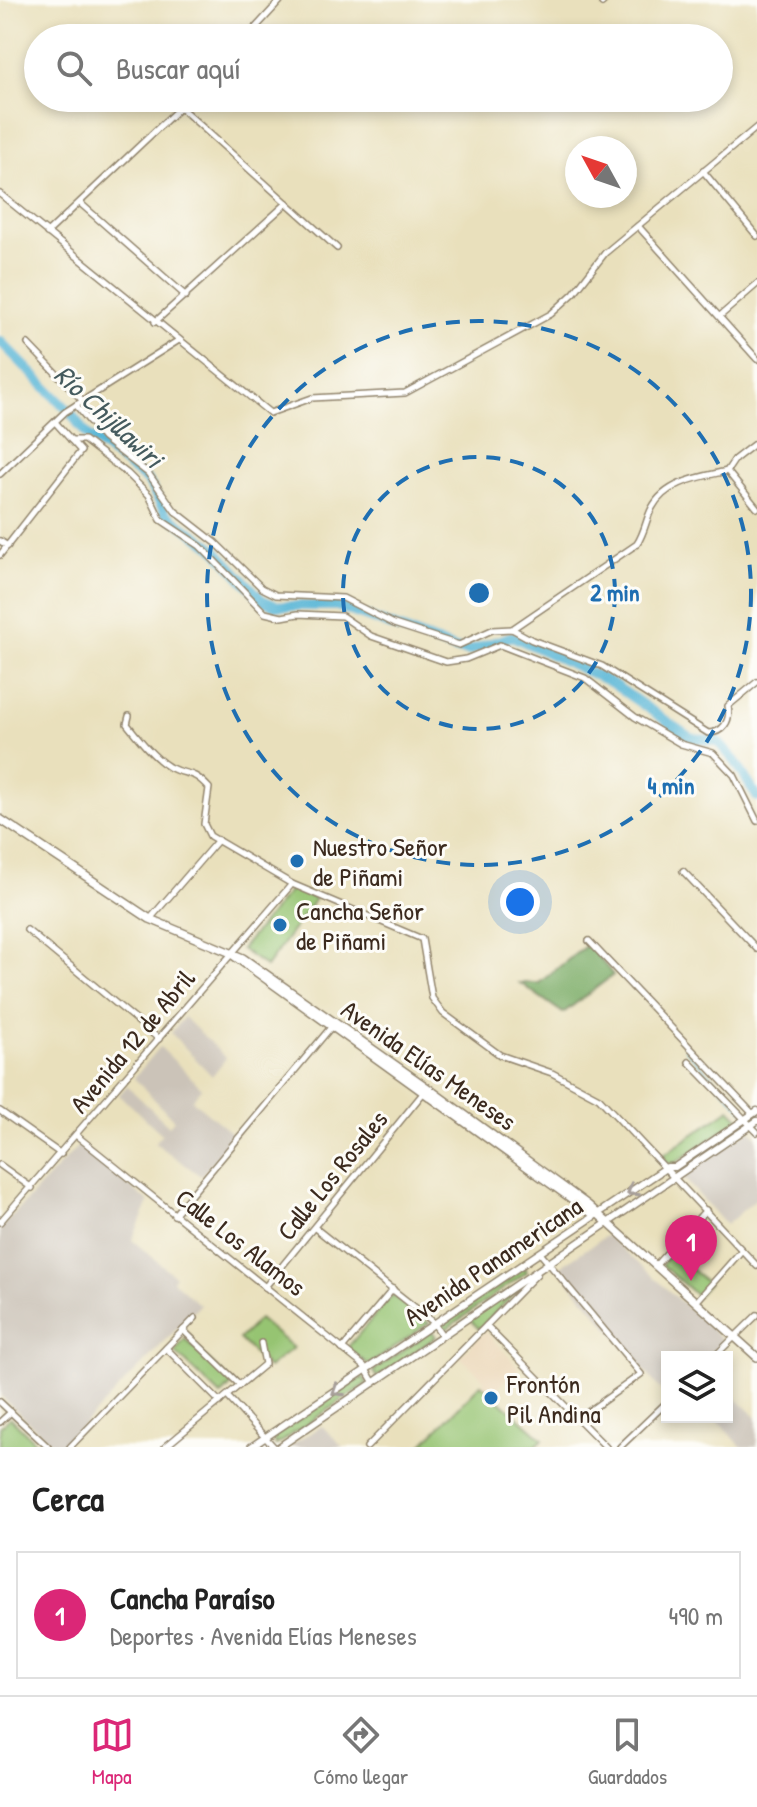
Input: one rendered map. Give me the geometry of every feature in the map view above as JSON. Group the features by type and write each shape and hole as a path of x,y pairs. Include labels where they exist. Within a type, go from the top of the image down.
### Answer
{"main road":[{"name":"Avenida Elías Meneses","path":"0,819 150,919 233,954 426,1090 606,1223 757,1357"},
{"name":"Avenida Panamericana","path":"251,1447 667,1167 675,1167 754,1119"},
{"name":"Avenida Panamericana","path":"276,1447 374,1383 754,1119"}],"street":[{"path":"259,24 281,0"},
{"path":"47,233 177,112"},
{"path":"185,112 337,248"},
{"path":"0,194 270,413 312,398 405,393 551,314 574,293 605,253 757,127"},
{"path":"703,171 757,236"},
{"path":"80,203 186,296"},
{"path":"155,322 287,203"},
{"path":"638,226 757,359"},
{"path":"720,316 757,284"},
{"path":"0,474 65,412 179,340"},
{"path":"28,344 83,401"},
{"path":"74,406 103,438 148,473 175,511 216,543 262,588 276,595 343,598 394,624 459,645 492,630 512,629 637,544 646,529 652,507 664,494 685,480 727,471 757,442"},
{"path":"0,555 81,451 55,422"},
{"path":"71,440 84,440 128,474 149,495 161,520 200,546 265,613 282,617 298,614 342,616 371,636 446,662 466,659 500,645 577,675 596,685 635,717 681,744 713,753 734,775 757,821"},
{"path":"727,471 757,508"},
{"path":"0,541 8,546"},
{"path":"512,629 532,640 602,666 708,733 723,728 728,721 728,706 757,682"},
{"path":"129,716 127,724 160,759 173,769 196,774 209,788 204,824 210,836 292,884 422,939 432,998 443,1013 500,1055 552,1073 599,1098 675,1175 757,1266"},
{"path":"150,919 218,840"},
{"path":"683,871 757,949"},
{"name":"Avenida 12 de Abril","path":"0,1222 292,884"},
{"path":"27,930 159,1039"},
{"path":"589,941 754,1119 757,1132"},
{"path":"174,1215 333,1025"},
{"path":"689,1062 754,1119"},
{"name":"Calle Los Rosales","path":"265,1287 426,1090"},
{"path":"0,1111 61,1154"},
{"name":"Calle Los Alamos","path":"77,1136 342,1349 367,1371 374,1383"},
{"path":"0,1165 32,1188"},
{"path":"656,1265 706,1210"},
{"path":"315,1228 435,1324 442,1335"},
{"path":"696,1302 742,1250"},
{"path":"540,1253 641,1374 578,1419"},
{"path":"367,1447 548,1263"},
{"path":"342,1349 393,1289"},
{"path":"720,1351 757,1315"},
{"path":"70,1447 195,1318"},
{"path":"486,1326 606,1447"},
{"path":"183,1330 240,1385"},
{"path":"165,1447 265,1364 261,1343"},
{"path":"166,1348 220,1402"},
{"path":"227,1396 276,1447"},
{"path":"0,1402 47,1447"},
{"path":"620,1447 661,1408"},
{"path":"0,1422 11,1412"}],"shaded area":[{"path":"184,1017 226,1058 212,1076 171,1033"},
{"path":"160,1047 202,1088 192,1100 234,1135 201,1176 155,1143 162,1134 119,1095 127,1086 169,1126 174,1120 134,1078"},
{"path":"750,1130 757,1137 757,1198 726,1225 682,1176"},
{"path":"79,1145 149,1202 132,1240 175,1276 172,1280 200,1305 62,1447 55,1447 0,1395 0,1229"},
{"path":"607,1235 721,1338 722,1343 713,1351 661,1351 661,1390 558,1268"},
{"path":"485,1331 520,1369 491,1393 481,1384 485,1380 460,1357"},
{"path":"733,1396 757,1418 757,1447 742,1447 720,1423 733,1423"},
{"path":"322,1426 343,1447 288,1447"}],"green space":[{"path":"292,888 315,899 266,967 241,949"},
{"path":"588,944 613,975 563,1013 520,983 539,983"},
{"path":"730,1109 740,1119 675,1163 669,1164 662,1156"},
{"path":"671,1251 708,1284 697,1296 662,1265"},
{"path":"525,1267 527,1272 446,1329 443,1325"},
{"path":"515,1287 518,1290 479,1329 469,1319"},
{"path":"392,1295 429,1323 369,1365 347,1348"},
{"path":"259,1319 293,1348 268,1368 239,1339"},
{"path":"432,1331 436,1337 377,1377 373,1371"},
{"path":"185,1339 233,1383 221,1396 175,1352"},
{"path":"363,1377 367,1383 276,1445 272,1438"},
{"path":"481,1384 543,1439 535,1447 420,1447"},
{"path":"10,1417 40,1447 0,1447 0,1427"}],"waterway":[{"name":"Río Chijllawiri","path":"0,341 69,411 87,435 148,481 166,514 214,548 262,600 277,606 337,606 455,649 469,651 512,636 610,682 691,738 717,741 735,761 757,797"},
{"path":"685,1049 746,1113"}],"place":[{"name":"Nuestro Señor de Piñami","path":"297,861"},
{"name":"Cancha Señor de Piñami","path":"280,925"},
{"name":"Cancha Paraíso","path":"691,1281"},
{"name":"Frontón Pil Andina","path":"491,1398"}]}
